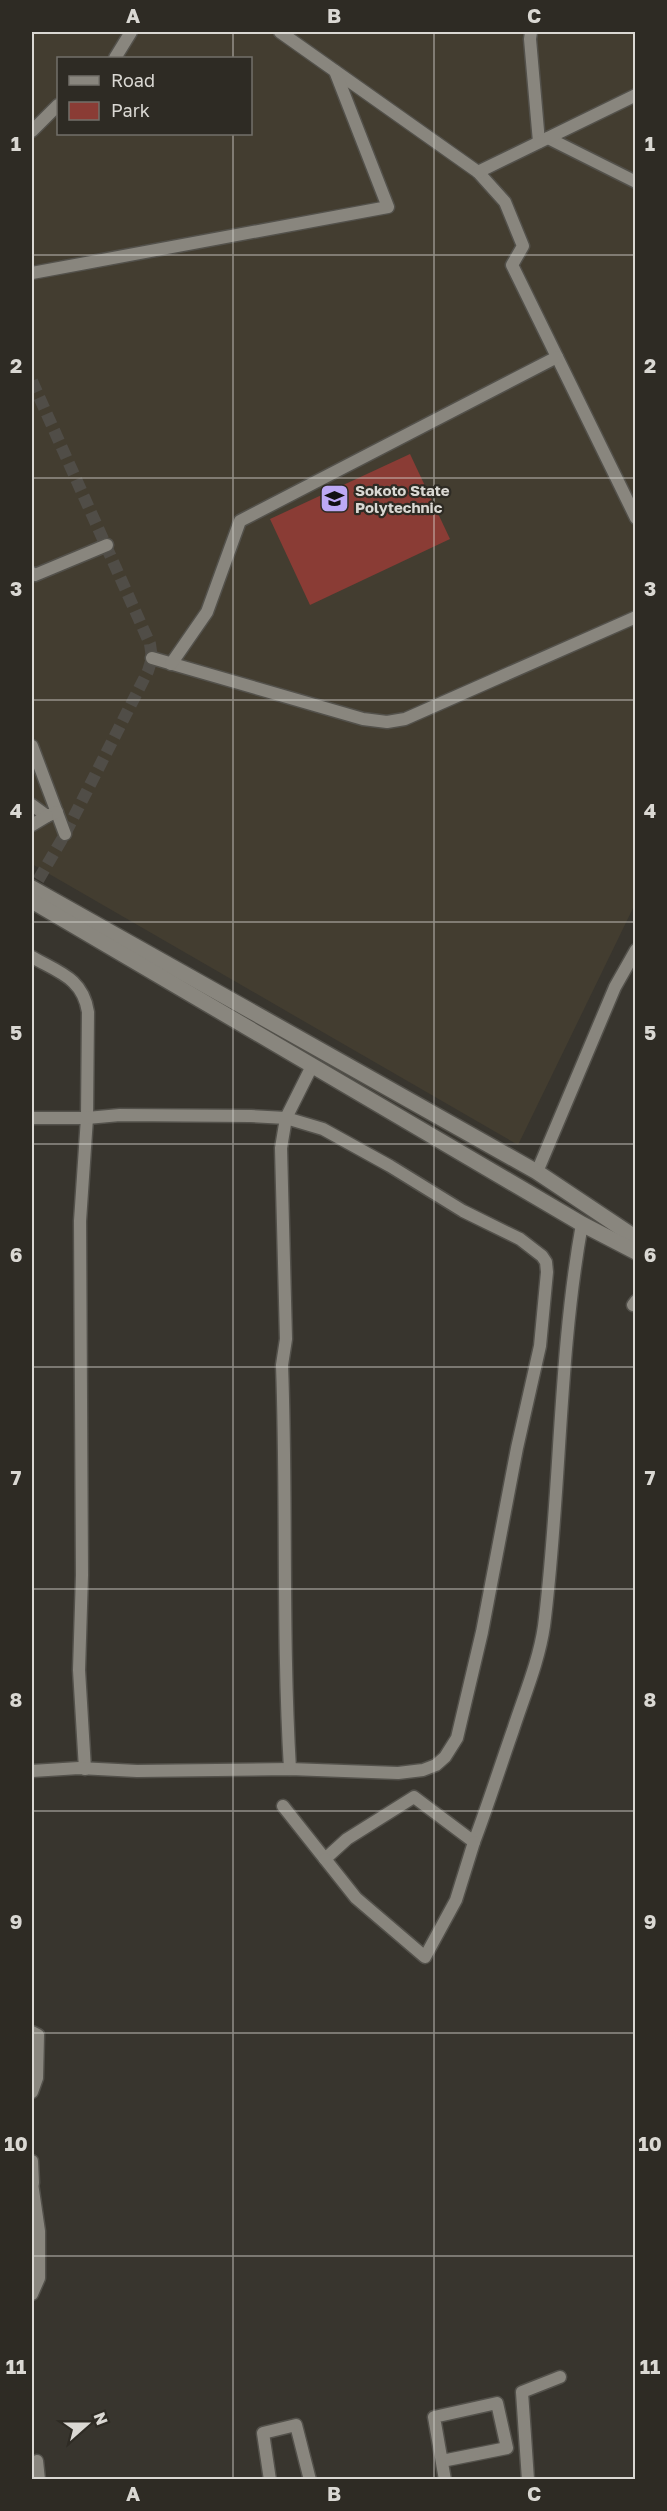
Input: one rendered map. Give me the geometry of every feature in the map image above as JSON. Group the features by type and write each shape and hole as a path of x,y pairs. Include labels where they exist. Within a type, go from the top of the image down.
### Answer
{"street":[{"path":"116,57 131,32"},
{"path":"280,32 478,172 505,202 523,246 512,265 636,518"},
{"path":"531,32 543,140"},
{"path":"32,273 388,207 335,71"},
{"path":"478,172 636,95"},
{"path":"32,130 57,106"},
{"path":"543,140 636,182"},
{"path":"171,663 207,612 240,521 557,357"},
{"path":"32,573 35,575 107,545"},
{"path":"152,658 363,719 387,722 405,719 636,616"},
{"path":"32,746 52,814 65,834"},
{"path":"32,805 52,814"},
{"path":"32,825 52,814"},
{"path":"32,888 537,1172 636,1238"},
{"path":"32,902 582,1224 636,1252"},
{"path":"537,1172 615,987 636,950"},
{"path":"32,957 78,985 85,996 88,1012 87,1118 80,1232 82,1575 79,1670 85,1769"},
{"path":"290,1769 285,1678 286,1548 282,1365 286,1339 281,1148 286,1118 312,1066"},
{"path":"32,1118 87,1118 120,1115 286,1118 323,1129 390,1166 463,1211 520,1239 542,1256 548,1272 540,1346 517,1448 484,1622 458,1738 445,1757 436,1765 423,1770 398,1773 290,1769 32,1771"},
{"path":"283,1806 356,1899 425,1957 456,1900 524,1701 544,1628 557,1510 559,1419 565,1355 574,1269 582,1224"},
{"path":"325,1859 346,1839 414,1797 474,1842"},
{"path":"32,2032 38,2035 37,2078 32,2092"},
{"path":"32,2161 32,2183 39,2231 39,2278 32,2294"},
{"path":"528,2480 522,2392 560,2377"},
{"path":"442,2461 507,2448 497,2403 434,2417 445,2480"},
{"path":"270,2480 263,2433 296,2424 309,2480"},
{"path":"38,2461 39,2480"}],"shaded area":[{"name":"Sokoto State Polytechnic","path":"32,32 635,32 635,904 518,1145 32,864"}],"green space":[{"path":"410,454 450,539 310,605 270,519"}],"tunnel":[{"path":"32,381 150,644 152,658 148,671 65,834 33,889"}],"place":[{"name":"Sokoto State Polytechnic","path":"334,499"}]}
